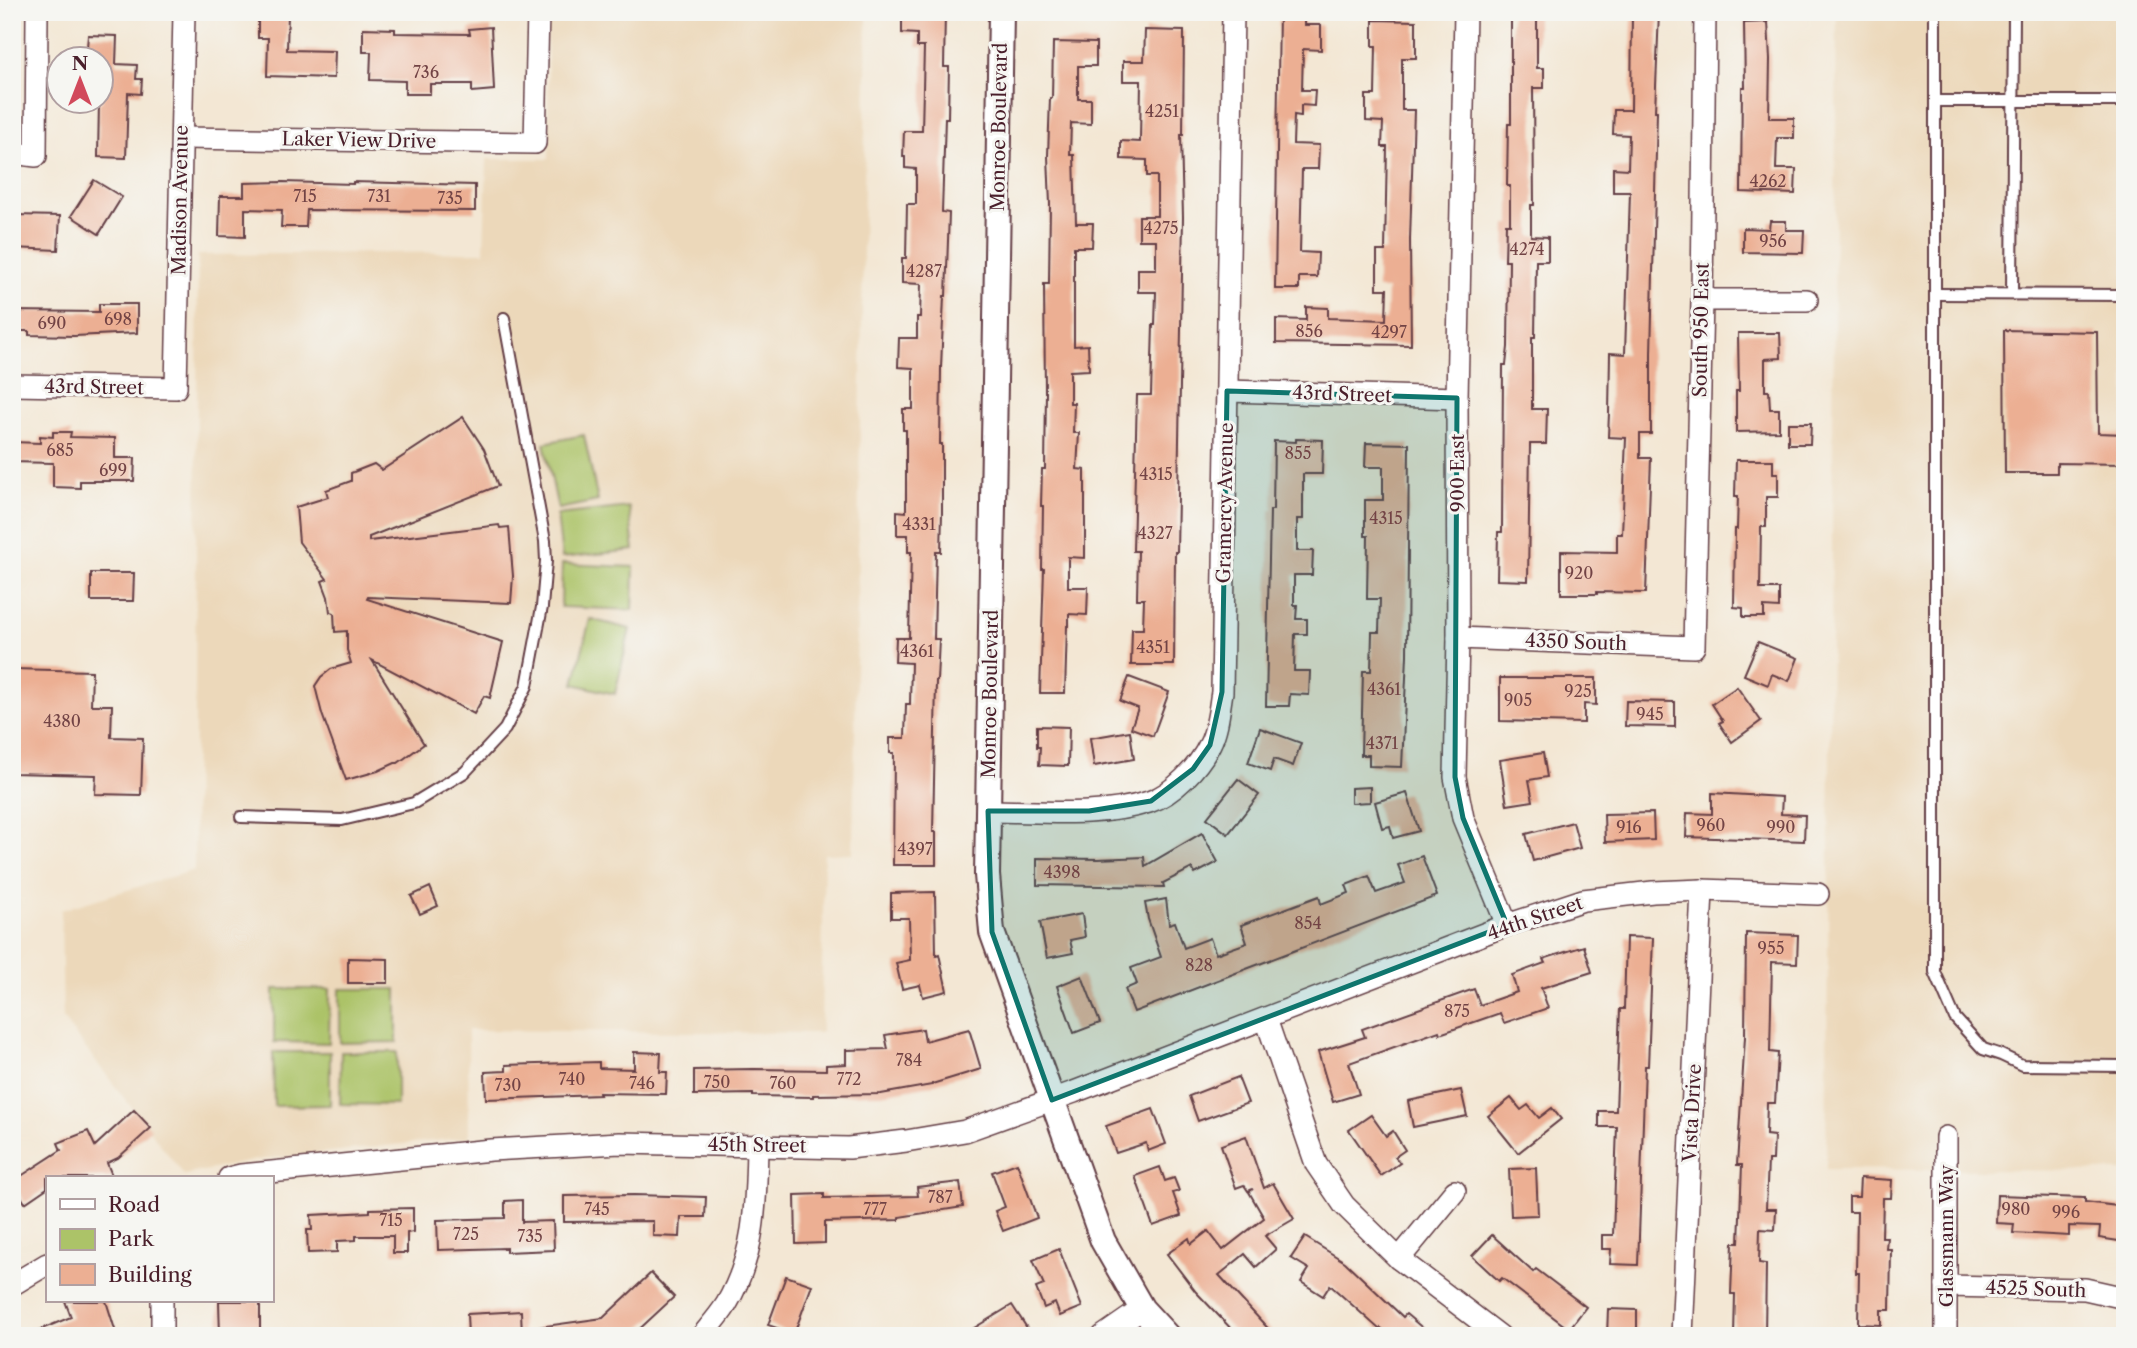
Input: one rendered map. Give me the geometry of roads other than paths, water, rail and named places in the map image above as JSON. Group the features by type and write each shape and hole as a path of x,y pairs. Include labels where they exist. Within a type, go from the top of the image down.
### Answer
{"street":[{"path":"12,153 36,156 37,12"},
{"name":"Madison Avenue","path":"176,388 184,12"},
{"name":"Laker View Drive","path":"182,138 535,143 538,12"},
{"name":"Monroe Boulevard","path":"1001,12 987,875 992,932 1103,1241 1142,1309 1167,1336"},
{"name":"Gramercy Avenue","path":"988,811 1089,811 1121,809 1151,801 1173,788 1193,769 1210,745 1218,722 1222,692 1233,12"},
{"name":"900 East","path":"1465,12 1457,398 1458,638 1455,777 1463,818 1507,925"},
{"name":"South 950 East","path":"1694,647 1705,12"},
{"path":"1702,300 1807,300"},
{"name":"43rd Street","path":"12,385 176,388"},
{"name":"43rd Street","path":"1227,391 1457,398"},
{"name":"4350 South","path":"1458,638 1694,647"},
{"name":"44th Street","path":"1266,1019 1507,925 1583,900 1653,892 1702,890 1818,894"},
{"name":"Vista Drive","path":"1682,1336 1702,890"},
{"path":"1266,1019 1316,1164 1343,1205 1399,1259 1500,1336"},
{"name":"45th Street","path":"237,1176 504,1149 620,1143 849,1148 906,1141 965,1130 1266,1019"},
{"name":"Glassmann Way","path":"1946,1137 1946,1336"},
{"path":"702,1336 726,1306 752,1239 756,1206 757,1145"},
{"path":"1399,1259 1455,1191"},
{"path":"12,1285 46,1265"},
{"name":"4525 South","path":"1946,1286 2085,1289 2125,1298"},
{"path":"162,1302 162,1336"},
{"path":"1103,1336 1142,1309"}],"lane":[{"path":"1935,12 1935,972 1955,1017 1983,1049 2022,1065 2125,1066"},
{"path":"2012,294 2014,12"},
{"path":"1935,101 2125,101"},
{"path":"1935,294 2125,295"},
{"path":"241,817 342,820 414,803 465,772 505,729 527,686 542,607 546,561 545,541 504,318"}]}
